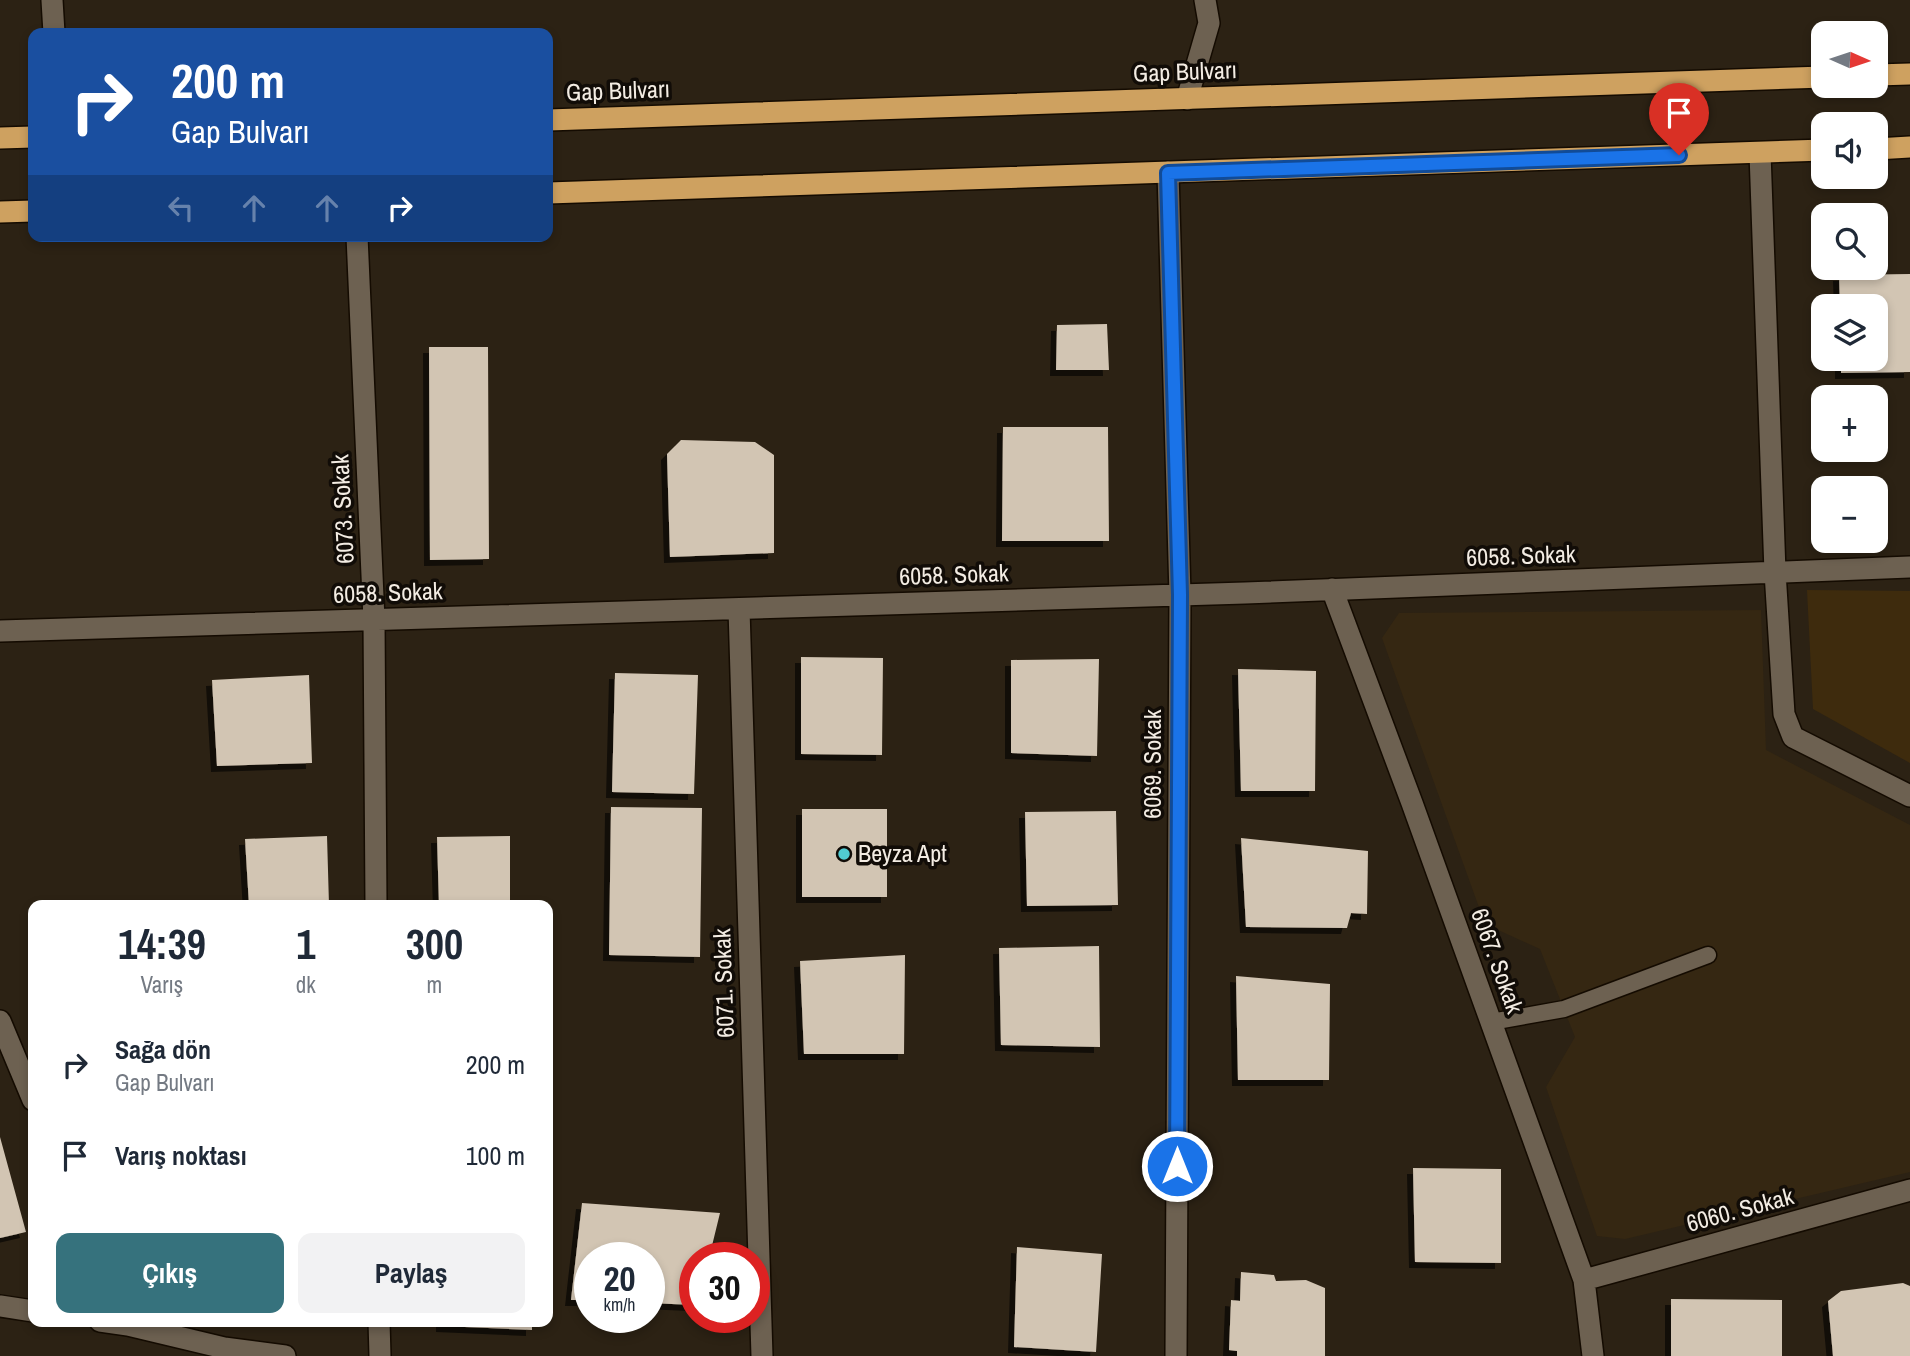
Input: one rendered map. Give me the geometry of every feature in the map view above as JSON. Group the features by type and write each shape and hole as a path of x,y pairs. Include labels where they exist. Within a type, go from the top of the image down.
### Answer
{"highway":[{"path":"1888,75 1910,74"},
{"name":"Gap Bulvarı","path":"553,120 1811,77"},
{"path":"0,138 28,137"},
{"path":"1888,149 1910,148"},
{"path":"553,193 1811,151"},
{"path":"0,212 28,211"}],"street":[{"path":"52,0 54,28"},
{"path":"1187,99 1209,23 1205,0"},
{"path":"1760,153 1775,572 1784,714 1793,737 1910,796"},
{"name":"6069. Sokak","path":"1168,173 1180,595 1176,1356"},
{"name":"6073. Sokak","path":"357,242 374,620 376,900"},
{"name":"6058. Sokak","path":"0,631 1332,590 1910,567"},
{"name":"6067. Sokak","path":"1332,590 1584,1280 1593,1356"},
{"name":"6071. Sokak","path":"739,608 762,1356"},
{"path":"0,1021 28,1088"},
{"name":"6060. Sokak","path":"1584,1280 1910,1191"},
{"path":"0,1306 28,1310"},
{"path":"143,1327 224,1348 285,1356"},
{"path":"379,1327 380,1356"}],"lane":[{"path":"1491,1022 1564,1009 1708,955"}],"shaded area":[{"path":"1807,590 1910,591 1910,763 1813,709"},
{"path":"1761,610 1766,750 1910,825 1910,1172 1625,1239 1597,1236 1546,1087 1575,1037 1540,949 1485,924 1382,638 1399,613"}],"building":[{"path":"1888,274 1910,274 1910,372 1841,373 1888,371 1888,294 1840,294 1839,280 1888,280"},
{"path":"1107,324 1109,370 1056,370 1057,325"},
{"path":"429,347 488,347 489,559 430,560"},
{"path":"1003,427 1108,427 1109,541 1002,541"},
{"path":"681,440 755,442 774,455 774,553 670,557 667,454"},
{"path":"801,657 883,658 882,755 801,754"},
{"path":"1099,659 1097,756 1011,753 1011,660"},
{"path":"1238,669 1316,671 1315,791 1241,791"},
{"path":"615,673 698,675 694,794 612,792"},
{"path":"309,675 312,763 217,766 212,680"},
{"path":"611,807 702,808 700,957 609,955"},
{"name":"Beyza Apt","path":"802,809 887,809 887,897 802,897"},
{"path":"1116,811 1118,905 1027,906 1025,812"},
{"path":"327,836 329,900 249,900 245,839"},
{"path":"510,836 510,900 439,900 437,837"},
{"path":"1241,838 1368,851 1367,914 1351,913 1347,928 1246,927"},
{"path":"1099,946 1100,1047 1001,1045 999,948"},
{"path":"905,955 904,1054 804,1054 800,961"},
{"path":"1236,976 1330,984 1329,1080 1238,1080"},
{"path":"0,1137 26,1232 0,1238"},
{"path":"1413,1168 1501,1169 1501,1263 1415,1262"},
{"path":"582,1203 720,1213 713,1242 679,1242 679,1304 665,1304 665,1242 578,1242"},
{"path":"1017,1247 1102,1254 1096,1352 1014,1347"},
{"path":"1241,1272 1274,1275 1276,1281 1306,1280 1325,1288 1325,1356 1237,1356 1237,1351 1229,1350 1231,1300 1240,1301"},
{"path":"574,1274 574,1300 571,1300"},
{"path":"1903,1283 1910,1286 1910,1356 1833,1356 1828,1301 1841,1291"},
{"path":"1671,1299 1782,1300 1782,1356 1671,1356"},
{"path":"464,1327 532,1327 532,1330"}],"place":[{"name":"Beyza Apt","path":"844,854"}],"route":[{"path":"1177,1166 1180,595 1168,173 1679,155"}]}
